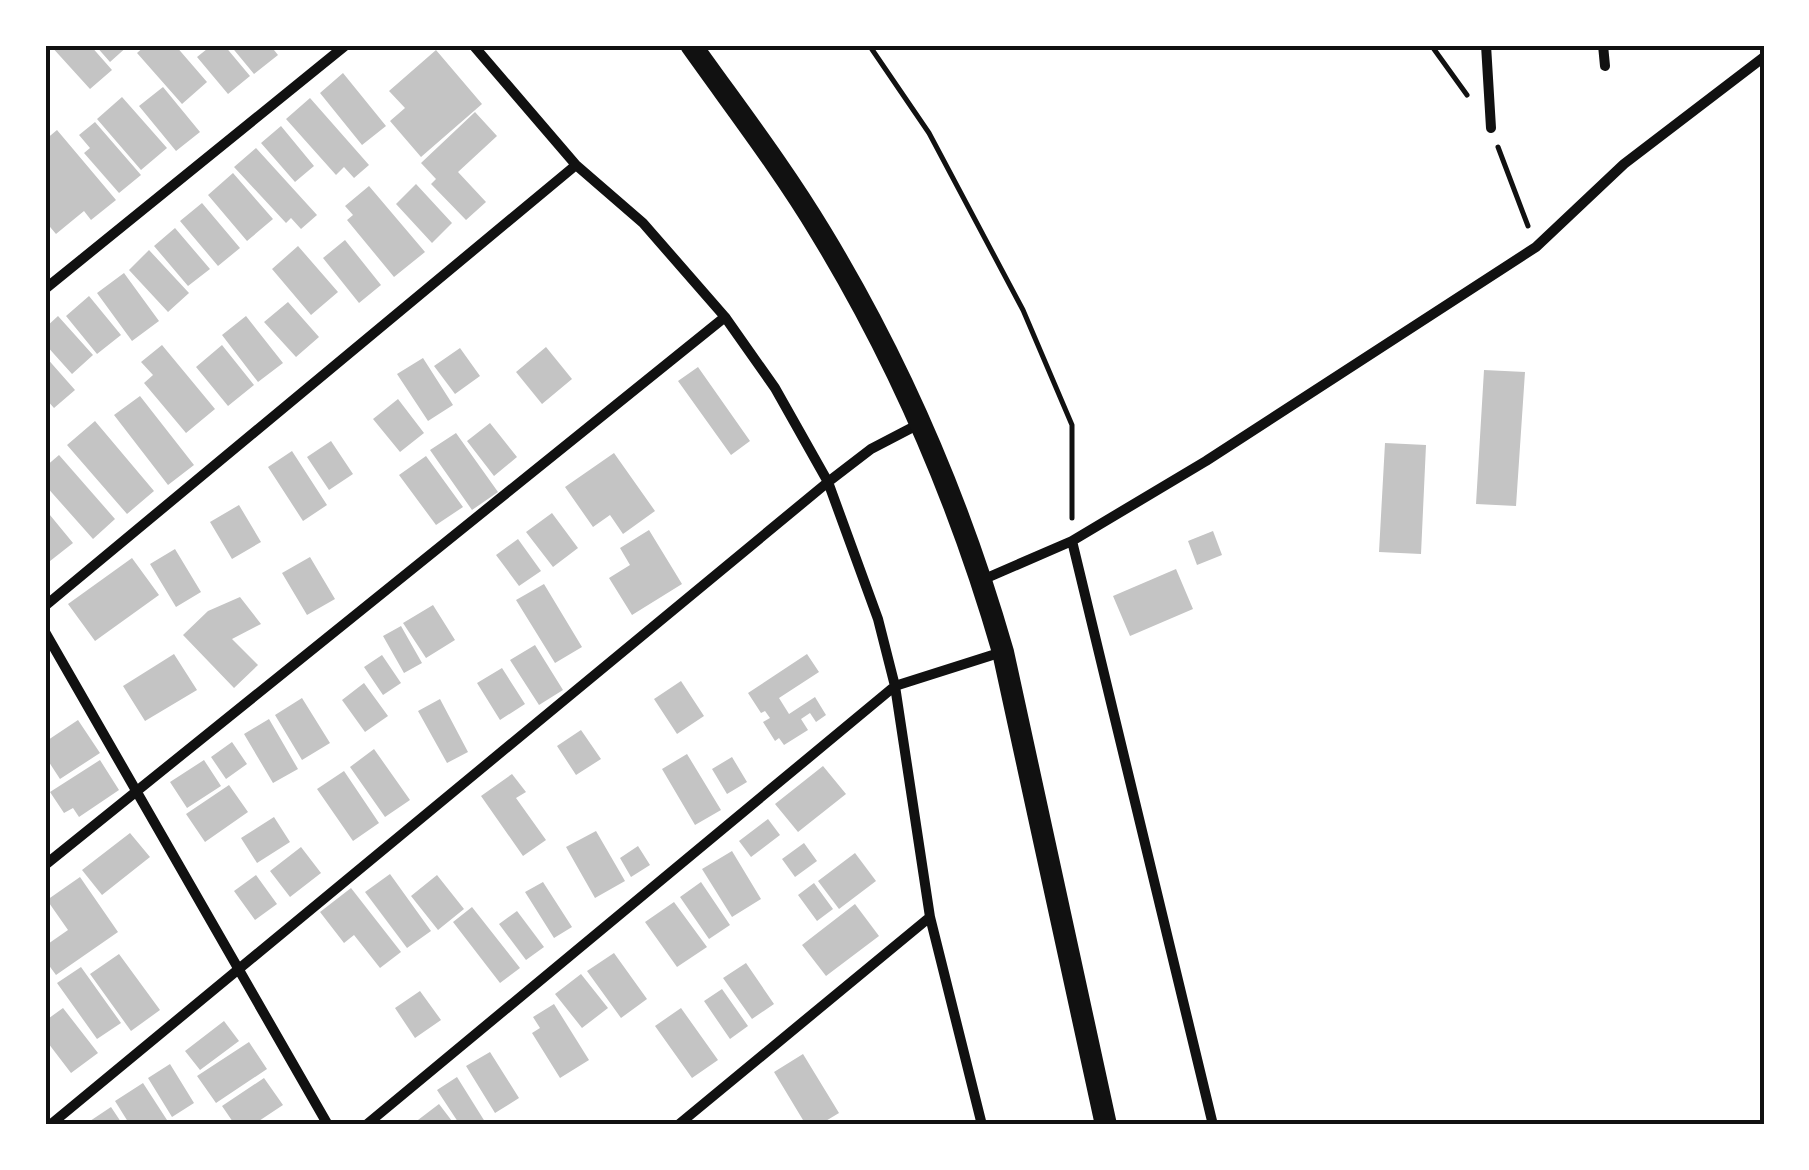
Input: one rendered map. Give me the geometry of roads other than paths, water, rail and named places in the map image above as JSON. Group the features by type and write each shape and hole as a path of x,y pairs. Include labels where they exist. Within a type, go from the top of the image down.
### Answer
{"highway":[{"path":"691,45 820,230 884,343 982,580 1003,652 1106,1125"}],"street":[{"path":"45,289 346,45"},
{"path":"473,45 576,164 643,223 725,317 775,388 828,482 878,619 895,686 930,916 982,1125"},
{"path":"1486,45 1491,128"},
{"path":"1603,45 1606,66"},
{"path":"982,580 1072,542 1206,462 1536,247 1624,164 1764,57"},
{"path":"45,606 576,164"},
{"path":"45,866 725,317"},
{"path":"50,1125 828,482 870,450 919,424"},
{"path":"1072,542 1213,1125"},
{"path":"45,632 328,1125"},
{"path":"366,1125 895,686 1003,652"},
{"path":"678,1125 930,916"}]}
